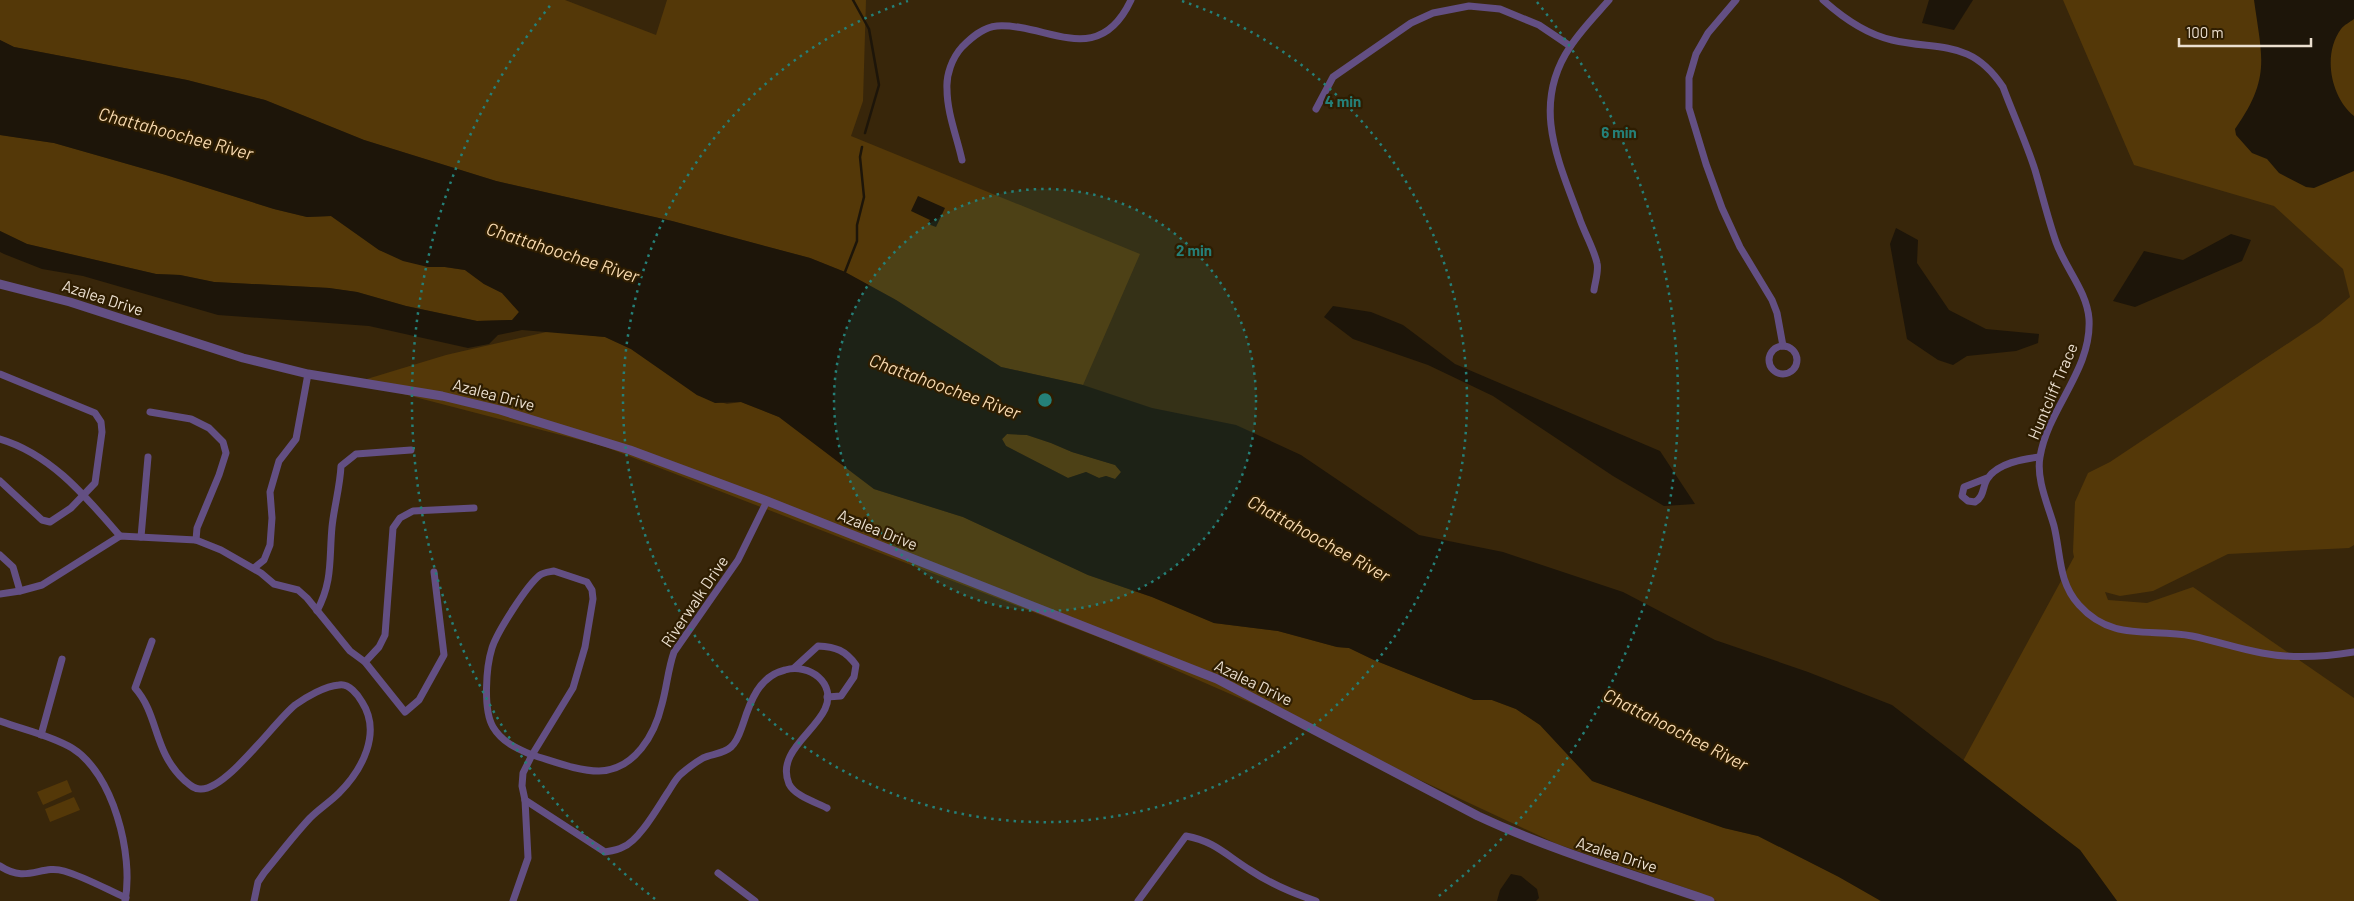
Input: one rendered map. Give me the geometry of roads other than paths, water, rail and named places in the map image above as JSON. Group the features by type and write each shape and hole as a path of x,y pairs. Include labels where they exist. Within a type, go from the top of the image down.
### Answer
{"street":[{"path":"962,160 948,104 947,87 952,62 967,42 982,31 996,26 1020,28 1066,39 1090,38 1103,33 1115,23 1125,12 1131,0"},
{"path":"1594,290 1598,264 1555,151 1550,128 1549,107 1559,66 1570,46 1609,0"},
{"path":"1736,0 1708,33 1696,54 1689,78 1689,108 1722,208 1740,248 1772,300 1777,313 1783,346"},
{"name":"Huntcliff Trace","path":"1823,0 1857,26 1874,34 1892,40 1947,47 1973,55 2003,87 2034,168 2056,244 2082,295 2089,318 2088,337 2084,355 2050,425 2039,457 2043,492 2054,529 2060,569 2067,588 2078,604 2091,617 2107,626 2125,632 2191,636 2280,656 2308,657 2354,652"},
{"path":"1316,109 1333,77 1410,23 1433,13 1469,6 1500,9 1539,25 1570,46"},
{"name":"Azalea Drive","path":"0,284 70,302 243,358 308,374 442,396 500,410 630,450 767,501 1218,679 1478,816 1522,836 1710,901"},
{"path":"1783,346 1792,349 1797,357 1796,366 1785,374 1776,372 1769,361 1771,352 1783,346"},
{"path":"0,374 95,414 101,422 102,432 95,482 71,508 50,522 42,520 0,481"},
{"path":"254,568 264,560 270,545 272,518 270,492 279,461 296,439 308,374"},
{"path":"150,412 191,419 209,428 223,442 226,453 197,528 196,540"},
{"path":"0,439 32,451 83,495 120,536"},
{"path":"316,611 325,595 330,577 332,527 342,466 356,454 411,450"},
{"path":"141,537 148,456"},
{"path":"1987,478 2011,463 2039,457"},
{"name":"Riverwalk Drive","path":"532,755 584,769 599,771 621,765 638,753 651,734 659,717 668,669 674,652 738,560 767,501"},
{"path":"365,662 379,647 385,635 393,528 400,518 413,511 474,508"},
{"path":"0,594 42,585 120,536 196,540 221,550 254,568 274,584 298,590 350,651 365,662 405,712 419,700 444,654 434,572"},
{"path":"0,555 13,567 20,591"},
{"path":"513,901 528,858 526,800 522,786 523,773 573,688 585,648 593,599 592,590 587,582 554,571 542,574 530,587 500,630 493,646 488,668 487,711 492,725 501,738 512,746 532,755"},
{"path":"152,641 135,688 145,702 165,756 177,773 192,787 200,790 208,788 230,772 248,756 284,715 310,696 339,684 346,685 362,702 367,712 370,727 369,743 360,765 346,785 311,817 264,873 258,882 254,901"},
{"path":"794,668 818,646 837,648 848,654 856,665 854,677 841,696 827,697"},
{"path":"41,735 62,659"},
{"path":"526,800 605,852 625,847 650,818 680,775 703,758 731,747 739,737 754,696 759,688 778,672 794,668 810,670 817,675 826,687 827,697 825,710 792,753 787,772 789,784 796,792 827,808"},
{"path":"0,721 60,741 80,754 96,770 104,783 122,840 125,860 125,899 64,870 20,874 7,871 0,866"},
{"path":"1138,901 1186,836 1198,838 1220,848 1248,869 1285,891 1316,901"},
{"path":"718,872 755,901"}],"water":[{"path":"1929,0 1973,0 1954,30 1922,23"},
{"path":"2254,0 2354,0 2354,19 2342,28 2335,39 2331,63 2335,87 2346,108 2354,116 2354,171 2314,188 2306,187 2279,173 2267,159 2252,153 2236,135 2235,129 2254,95 2261,67"},
{"name":"Chattahoochee River","path":"0,40 14,47 187,80 265,100 364,140 496,181 672,221 810,258 845,272 896,300 1001,367 1083,385 1152,408 1236,425 1301,455 1419,535 1503,552 1623,592 1715,640 1808,672 1892,705 2080,850 2117,901 1881,901 1839,877 1758,836 1724,828 1592,781 1540,725 1516,709 1492,700 1474,700 1349,648 1337,647 1278,631 1214,623 1152,597 1088,575 963,517 874,489 779,417 741,402 715,403 697,395 631,349 605,337 522,330 498,335 489,344 468,348 369,326 218,315 83,276 42,269 0,252 0,231 27,244 156,274 180,275 214,282 329,288 357,292 406,306 477,321 512,320 519,312 502,293 484,284 465,270 428,267 403,261 379,250 331,216 307,217 274,209 166,175 54,143 0,135","holes":["1007,434 1027,435 1072,452 1115,465 1121,472 1115,479 1106,476 1099,478 1086,472 1068,478 1006,446 1002,439"]},
{"path":"918,196 945,208 936,227 928,224 930,220 911,211"},
{"path":"1896,228 1918,240 1917,263 1949,310 1986,329 2039,334 2038,343 2016,351 1967,356 1953,365 1938,360 1907,339 1890,244"},
{"path":"2231,234 2251,240 2242,261 2135,307 2113,301 2144,251 2183,260"},
{"path":"1333,306 1371,312 1403,325 1455,364 1660,451 1695,504 1664,506 1613,476 1493,396 1428,365 1353,339 1324,317"},
{"path":"1511,874 1521,876 1537,889 1539,898 1536,901 1497,901 1500,890"}],"waterway":[{"path":"853,0 869,29 879,85 865,133"},
{"path":"845,272 857,241 857,225 864,197 860,157 862,147"}]}
